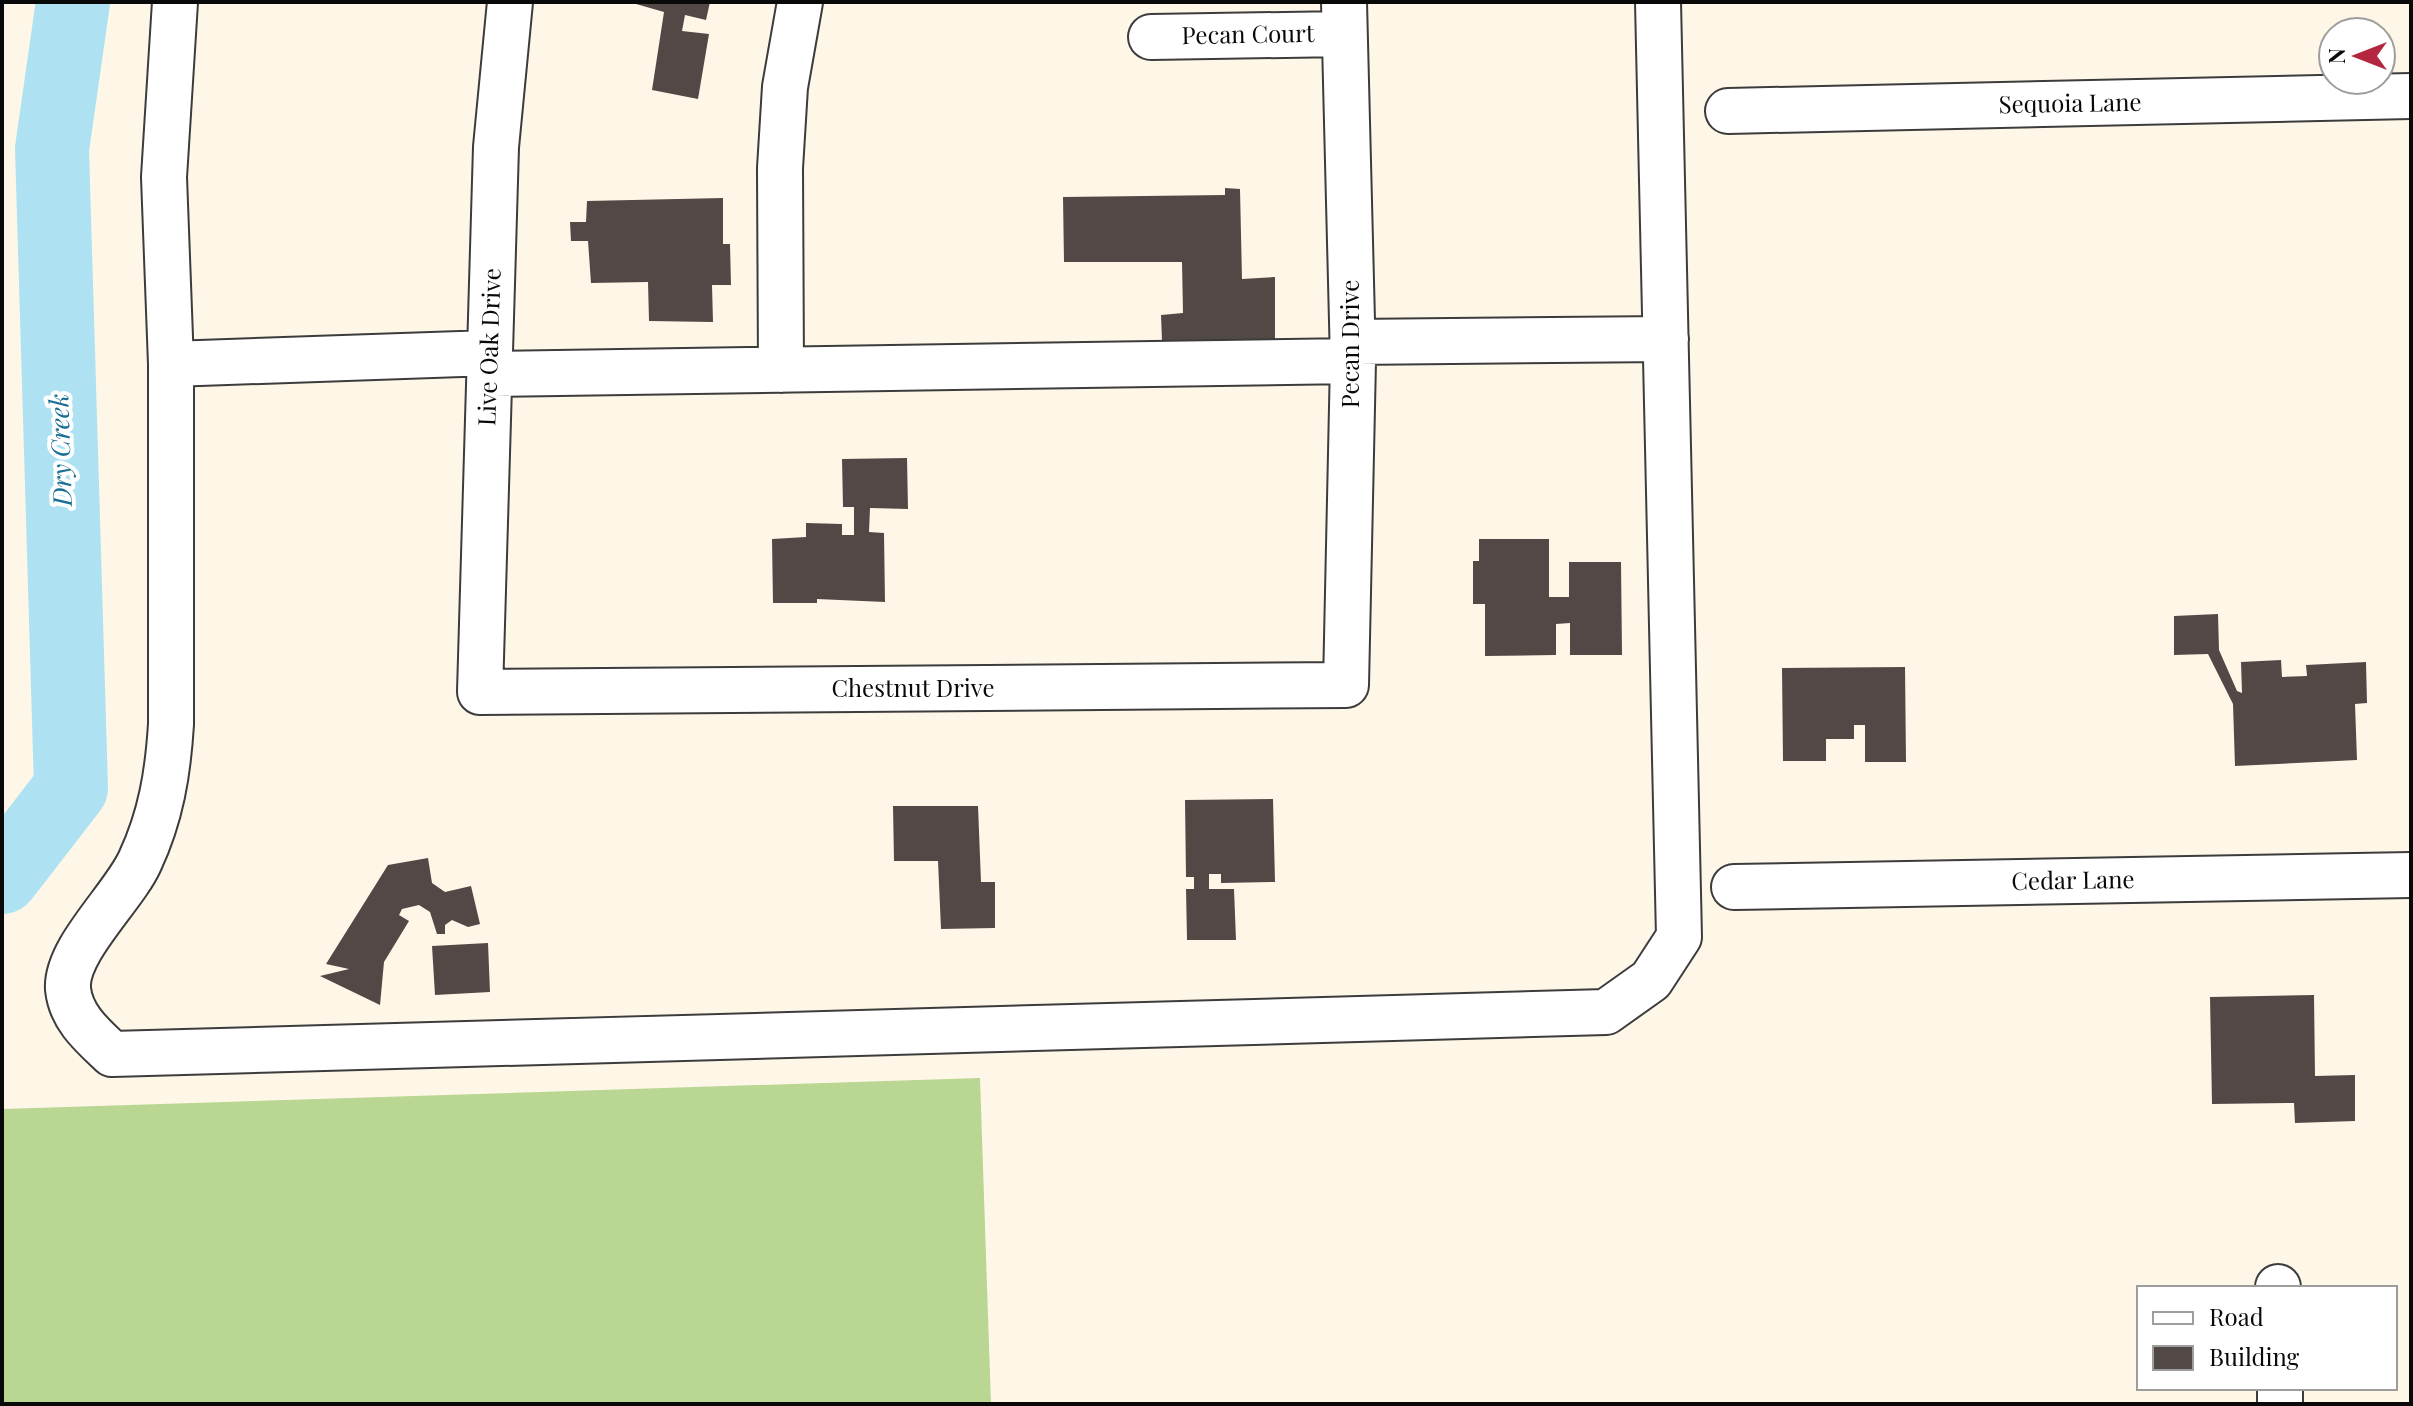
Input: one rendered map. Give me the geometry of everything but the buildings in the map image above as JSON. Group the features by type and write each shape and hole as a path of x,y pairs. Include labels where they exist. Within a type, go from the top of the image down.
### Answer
{"street":[{"path":"175,2 164,177 171,364 171,724 168,773 158,817 138,865 77,956 68,988 79,1022 112,1054 1606,1012 1651,980 1679,937 1658,2"},
{"name":"Live Oak Drive","path":"480,692 496,147 510,2"},
{"path":"781,370 780,168 785,87 800,2"},
{"name":"Pecan Court","path":"1151,37 1344,18"},
{"name":"Pecan Drive","path":"1344,18 1353,352 1346,685"},
{"name":"Sequoia Lane","path":"1728,111 2411,96"},
{"path":"171,364 490,363 781,370 1666,339"},
{"name":"Chestnut Drive","path":"480,692 1346,685"},
{"name":"Cedar Lane","path":"1734,887 2411,875"}],"green space":[{"path":"980,1078 991,1404 2,1404 2,1109"}],"waterway":[{"name":"Dry Creek","path":"2,877 71,788 52,149 73,2"}]}
